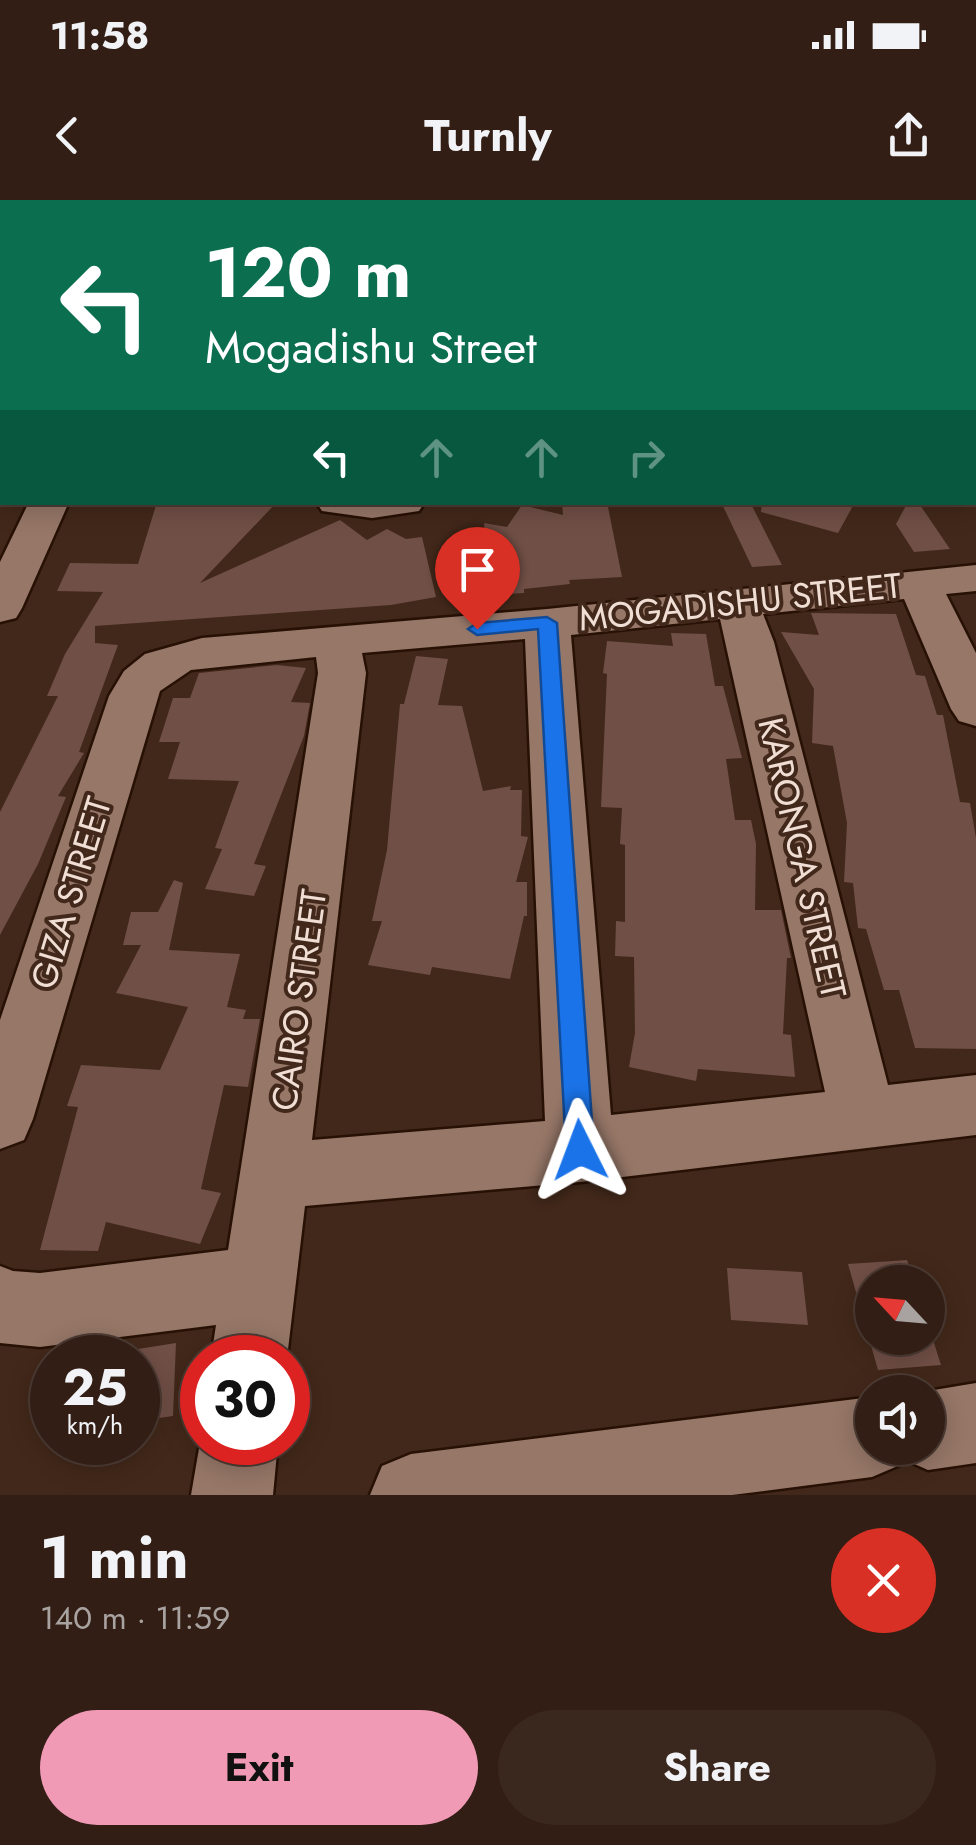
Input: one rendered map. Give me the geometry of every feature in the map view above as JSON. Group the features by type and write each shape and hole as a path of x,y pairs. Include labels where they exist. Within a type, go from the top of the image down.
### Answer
{"street":[{"path":"0,608 47,505"},
{"name":"MOGADISHU STREET","path":"150,671 179,656 547,623 976,578"},
{"path":"918,584 938,618 976,709"},
{"name":"KARONGA STREET","path":"736,602 751,642 863,1115"},
{"path":"547,623 580,1150"},
{"name":"CAIRO STREET","path":"252,1335 342,674 337,642"},
{"name":"GIZA STREET","path":"0,1119 133,696 150,671"},
{"path":"275,1176 580,1150 976,1105"},
{"path":"0,1303 21,1310 40,1310 259,1283"},
{"path":"945,1428 976,1424"},
{"path":"411,1495 855,1438"},
{"path":"232,1495 235,1465"}],"building":[{"path":"156,505 274,505 200,583 340,520 367,540 387,529 406,539 422,537 436,597 391,605 95,626 95,643 118,645 79,752 84,753 58,796 66,797 38,864 0,935 0,812 58,696 47,696 65,654 103,592 57,591 70,563 138,564"},
{"path":"522,505 563,515 562,505 608,505 622,577 569,580 570,584 524,589 524,593 492,595 484,523 507,527"},
{"path":"722,505 752,505 782,565 752,567"},
{"path":"762,505 853,505 838,533 761,512"},
{"path":"906,505 920,505 950,549 914,552 896,524"},
{"path":"811,613 896,614 916,675 925,676 937,715 943,715 960,802 970,803 976,838 976,1049 915,1048 899,990 884,990 866,929 858,928 853,883 844,882 847,823 833,746 812,743 814,689 781,632 819,635"},
{"path":"671,633 706,634 715,686 723,686 742,758 726,759 735,820 751,820 756,844 755,910 781,910 791,958 787,958 783,1034 791,1035 795,1077 698,1069 696,1081 629,1067 635,1033 634,957 615,956 616,921 625,922 625,845 620,844 622,808 601,807 607,674 603,673 607,641 673,646"},
{"path":"416,656 448,659 438,705 462,706 483,791 511,786 510,790 522,790 521,836 528,837 516,882 527,882 527,916 510,979 432,967 430,975 368,965 382,921 372,921 387,850 400,704 404,704"},
{"path":"277,665 306,668 291,702 310,703 304,736 254,864 266,866 254,896 205,889 222,849 215,848 239,781 168,779 180,742 159,742 173,698 190,698 199,673"},
{"path":"174,880 183,883 169,950 240,954 227,1007 246,1010 243,1019 260,1019 248,1087 224,1085 201,1189 221,1193 200,1244 106,1222 98,1251 40,1250 78,1107 67,1106 81,1065 160,1070 188,1007 116,993 141,945 123,945 131,912 158,912"},
{"path":"907,1260 909,1265 855,1265 855,1289 848,1264"},
{"path":"727,1268 802,1272 808,1325 731,1320"},
{"path":"176,1343 173,1416 160,1418 160,1346"},
{"path":"874,1355 938,1355 941,1365 878,1370"}],"route":[{"path":"477,629 547,623 580,1150"}]}
